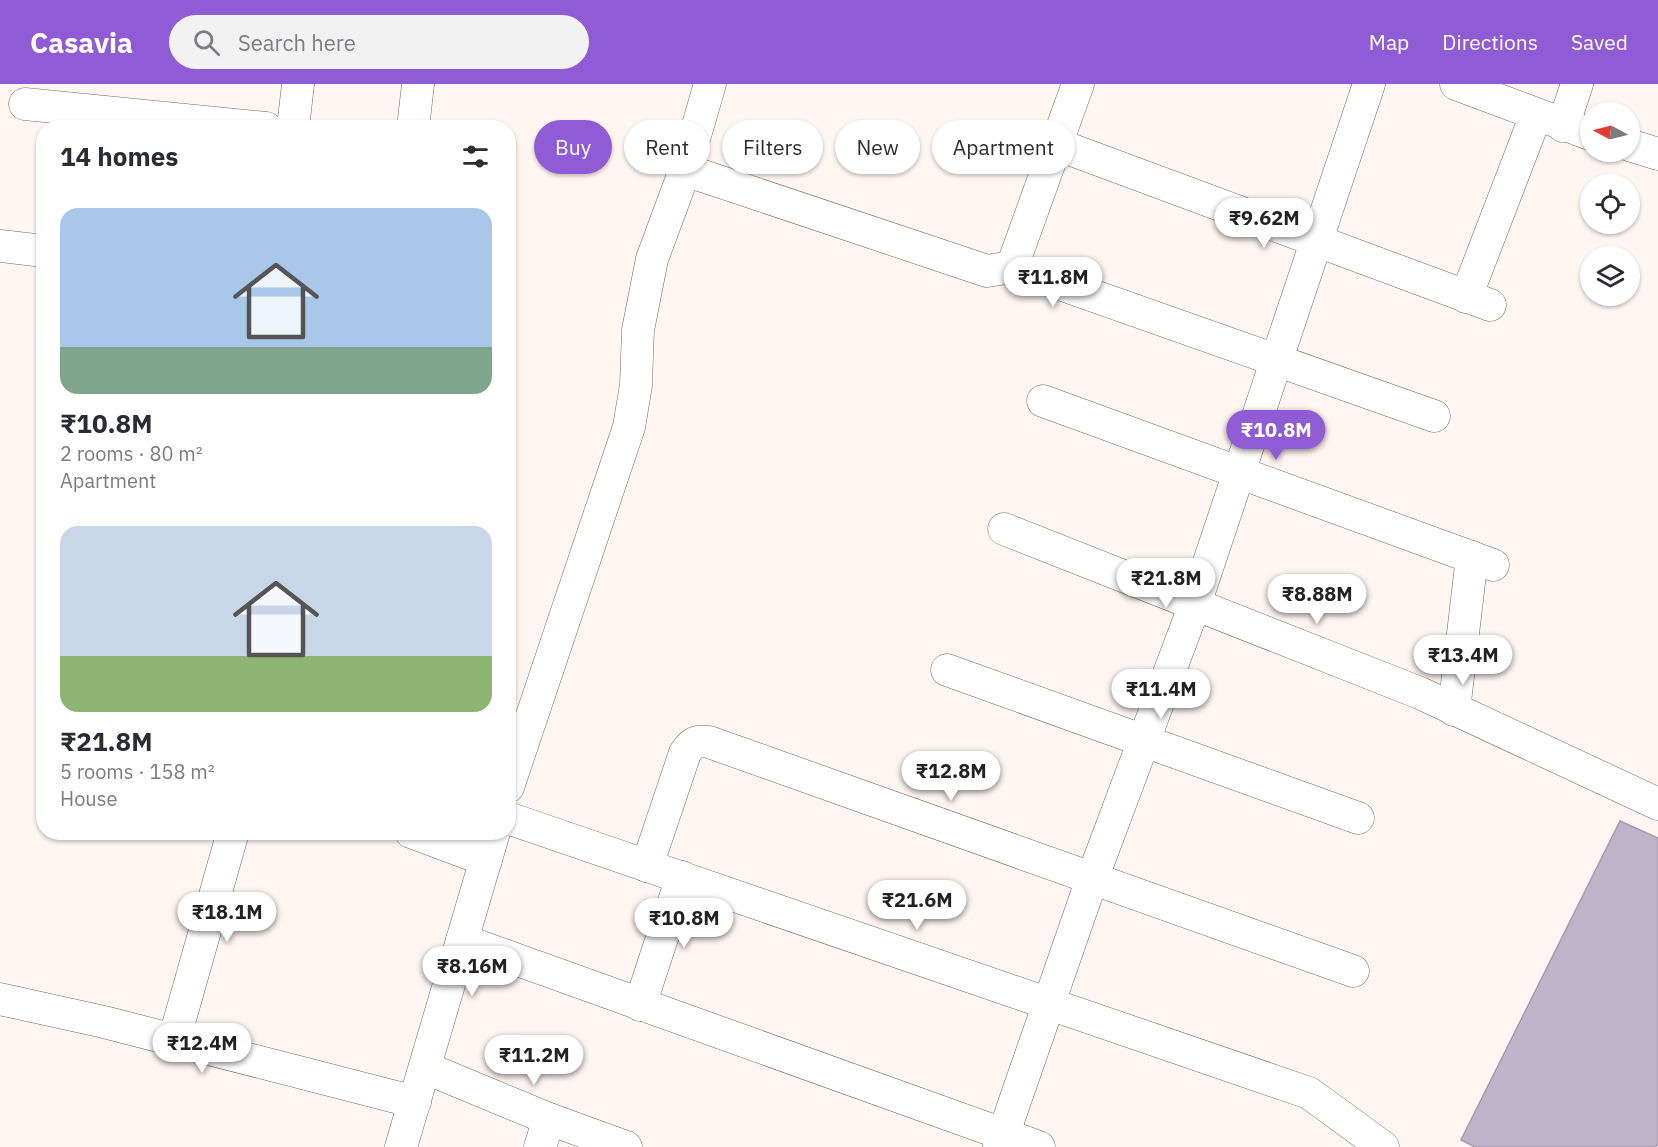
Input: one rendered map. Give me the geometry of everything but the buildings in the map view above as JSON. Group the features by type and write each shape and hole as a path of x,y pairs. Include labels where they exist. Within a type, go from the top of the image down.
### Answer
{"street":[{"path":"294,120 298,84"},
{"path":"414,120 417,84"},
{"path":"700,120 710,84"},
{"path":"1065,120 1078,84"},
{"path":"1002,1140 1092,879 1195,604 1369,84"},
{"path":"1075,151 1478,301 1563,125 1577,84"},
{"path":"1464,85 1563,125"},
{"path":"25,104 93,97 221,120"},
{"path":"1640,148 1658,154"},
{"path":"516,740 520,716 629,427 636,385 638,330 652,259 684,174"},
{"path":"697,174 987,271 1012,267 1434,416"},
{"path":"1012,267 1045,174"},
{"path":"0,246 36,250"},
{"path":"1043,401 1483,561 1454,710"},
{"path":"1004,529 1420,693 1658,804"},
{"path":"947,670 1358,818"},
{"path":"647,866 685,753 692,743 700,740 1353,971"},
{"path":"516,821 1309,1093 1383,1147"},
{"path":"174,1040 231,840"},
{"path":"401,1147 490,846 456,840"},
{"path":"640,1005 682,877"},
{"path":"462,940 1002,1140 1039,1147"},
{"path":"0,999 174,1040 415,1102"},
{"path":"426,1068 545,1133 626,1147"}]}
